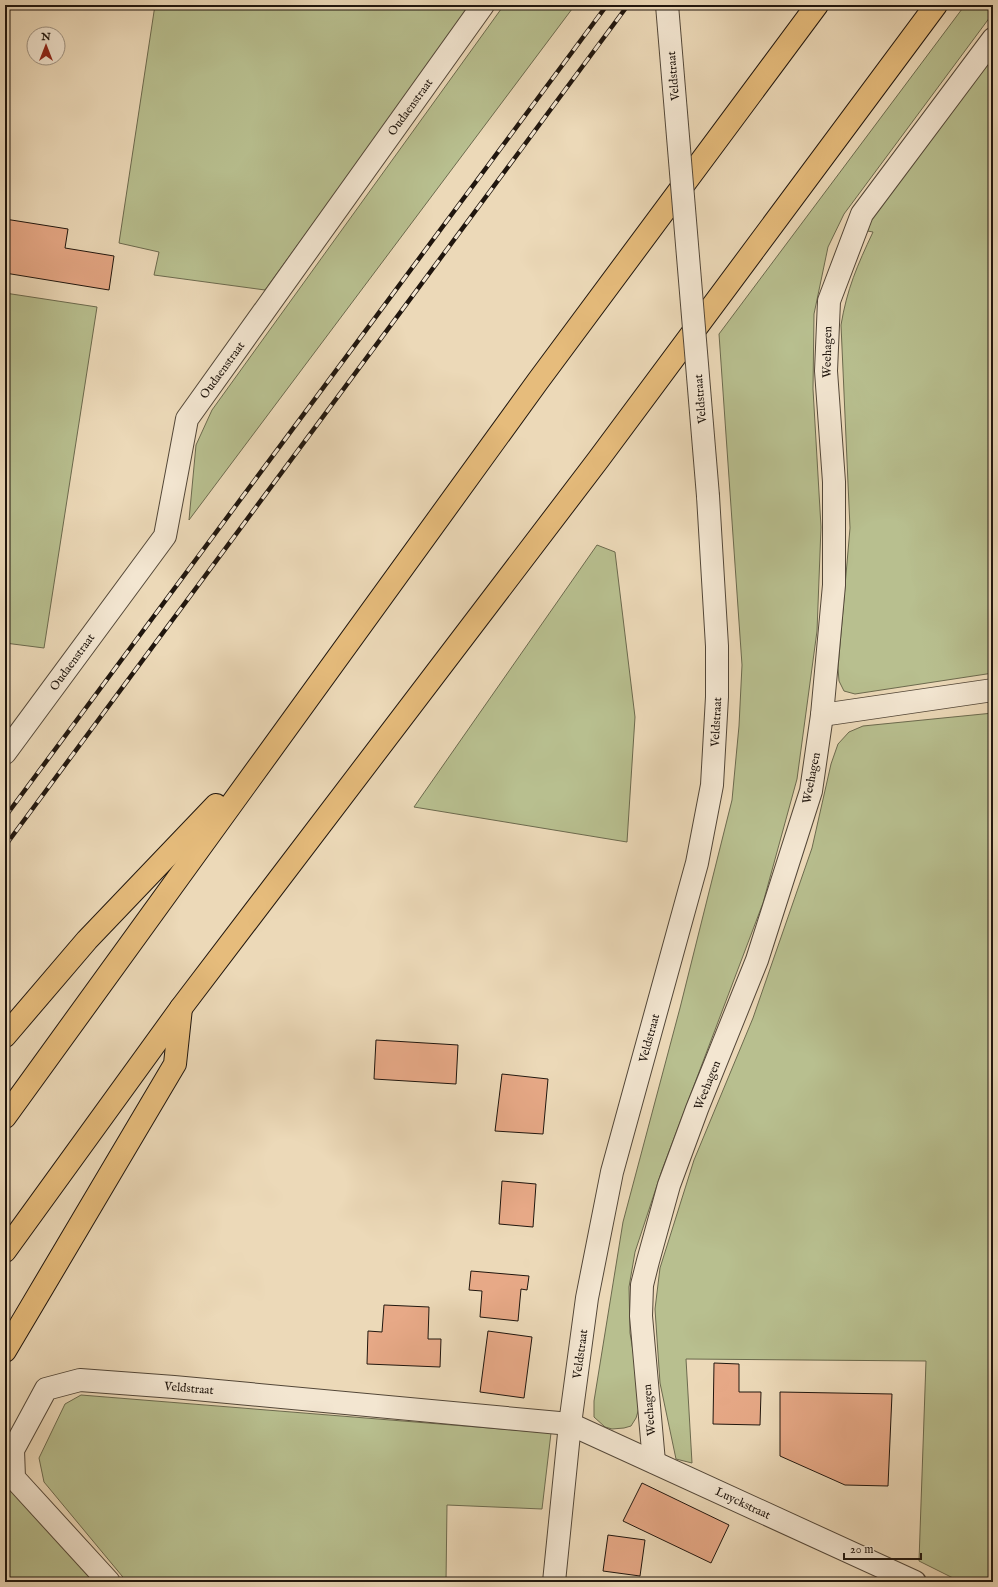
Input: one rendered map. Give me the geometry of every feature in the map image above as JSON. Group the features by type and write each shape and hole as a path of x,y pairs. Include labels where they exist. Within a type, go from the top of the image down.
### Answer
{"highway":[{"path":"5,1117 272,746 538,381 817,5"},
{"path":"5,1251 180,1008 598,460 936,5"},
{"path":"5,1036 87,940 272,746"},
{"path":"5,1351 175,1064 180,1008"}],"street":[{"name":"Oudaenstraat","path":"5,753 165,536 187,419 483,5"},
{"name":"Veldstraat","path":"554,1582 570,1424 587,1298 612,1172 698,863 712,785 717,697 717,646 708,496 667,5"},
{"name":"Weehagen","path":"654,1462 641,1316 644,1279 669,1185 697,1109 757,960 811,792 822,715 834,585 834,482 826,371 829,301 862,214 993,39"},
{"path":"822,715 993,690"},
{"name":"Veldstraat","path":"108,1582 14,1478 13,1450 46,1389 80,1380 174,1386 570,1424"},
{"name":"Luyckstraat","path":"570,1424 915,1582"}],"green space":[{"path":"155,5 471,5 265,290 154,275 159,252 119,243"},
{"path":"504,5 575,5 189,520 196,445 212,410"},
{"path":"965,5 993,5 993,13 844,214 828,247 814,314 813,389 821,527 817,631 797,779 763,903 662,1170 635,1252 629,1287 630,1333 636,1369 639,1408 636,1418 631,1426 612,1429 605,1427 594,1417 594,1401 623,1222 680,1008 732,800 739,726 742,665 719,334"},
{"path":"993,51 993,673 855,694 844,691 839,681 838,668 850,528 841,325 843,312 853,278 873,232 862,230"},
{"path":"5,293 97,307 44,648 5,643"},
{"path":"597,545 615,552 635,717 627,842 414,807"},
{"path":"993,713 993,1582 961,1582 919,1561 926,1361 686,1359 692,1463 676,1459 660,1383 655,1309 660,1268 694,1160 753,1018 812,848 831,764 838,744 849,732 863,726"},
{"path":"81,1395 551,1433 542,1509 447,1505 446,1582 127,1582 44,1482 39,1458 65,1404"},
{"path":"5,1478 97,1582 5,1582"}],"building":[{"path":"5,219 68,229 65,248 114,256 109,290 5,273"},
{"path":"376,1040 458,1045 456,1084 374,1079"},
{"path":"502,1074 548,1079 543,1134 495,1131"},
{"path":"502,1181 536,1184 533,1227 499,1224"},
{"path":"471,1271 529,1276 527,1290 521,1289 518,1321 480,1317 482,1291 469,1290"},
{"path":"384,1305 429,1307 428,1339 441,1339 440,1367 367,1364 368,1331 382,1332"},
{"path":"488,1331 532,1337 524,1398 480,1392"},
{"path":"714,1363 739,1364 739,1392 761,1392 760,1425 713,1424"},
{"path":"780,1392 892,1394 888,1486 845,1485 780,1456"},
{"path":"642,1483 729,1525 711,1563 623,1521"},
{"path":"608,1535 645,1540 640,1576 603,1571"},
{"path":"650,1579 681,1582 650,1582"}],"railway":[{"path":"5,817 607,5"},
{"path":"5,846 628,5"}]}
